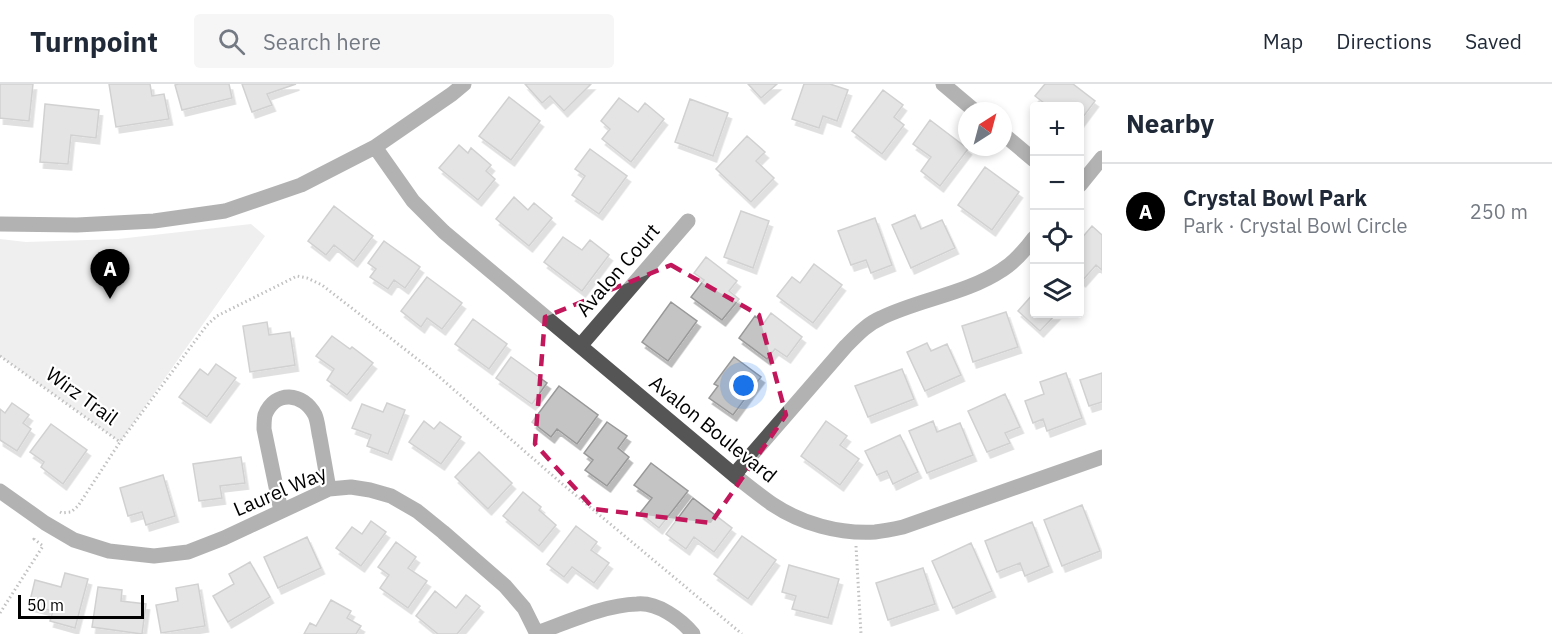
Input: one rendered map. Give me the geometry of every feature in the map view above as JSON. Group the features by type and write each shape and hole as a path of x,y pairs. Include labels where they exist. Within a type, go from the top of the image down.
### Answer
{"street":[{"path":"0,224 77,225 154,221 225,211 300,185 375,147 464,84"},
{"path":"943,84 964,102"},
{"path":"1012,141 1030,156"},
{"name":"Avalon Boulevard","path":"375,147 413,201 444,232 734,476 773,505 801,519 825,528 855,532 876,532 903,527 1102,457"},
{"path":"1084,180 1102,158"},
{"name":"Avalon Court","path":"580,346 688,221"},
{"path":"734,476 863,329 881,318 976,283 1002,270 1030,244"},
{"path":"281,511 264,429 264,417 270,406 279,398 289,396 301,399 310,406 316,417 329,489"},
{"name":"Laurel Way","path":"0,491 45,523 74,540 109,551 154,556 188,552 224,538 329,489 370,490 391,496 417,510 505,586 524,608 537,634"},
{"path":"537,634 609,608 639,603 665,610 688,627 693,634"}],"path":[{"path":"120,442 207,326 217,316 297,276 307,278 322,285 429,368 560,482 742,634"},
{"name":"Wirz Trail","path":"0,356 120,442 78,506 71,512 62,513 54,509"},
{"path":"855,532 861,634"},
{"path":"0,614 43,546 34,539"}],"highlighted area":[{"path":"671,265 759,315 786,415 711,523 594,509 535,444 545,317"}],"shaded area":[{"path":"251,224 265,236 120,442 0,356 0,239 26,242 118,239"}],"building":[{"path":"0,84 33,84 29,121 0,118"},
{"path":"109,84 150,84 152,96 164,94 169,119 116,127"},
{"path":"229,84 232,98 182,110 175,85"},
{"path":"242,84 296,84 267,94 272,105 252,112"},
{"path":"525,84 591,84 564,111 550,96 542,103"},
{"path":"748,84 777,84 761,98"},
{"path":"804,84 830,84 848,90 837,121 823,116 819,128 792,119"},
{"path":"1045,84 1073,84 1095,101 1084,116 1084,102 1043,102 1035,96"},
{"path":"883,90 903,105 894,117 904,125 882,154 852,131"},
{"path":"509,97 540,121 511,160 479,136"},
{"path":"619,98 638,112 645,103 664,119 631,162 602,139 610,129 601,121"},
{"path":"690,99 728,113 713,156 675,142"},
{"path":"45,104 99,110 96,138 71,135 68,164 40,162"},
{"path":"930,120 958,141 958,156 963,156 940,186 921,171 931,157 913,144"},
{"path":"747,136 765,152 756,161 774,178 751,202 716,169"},
{"path":"459,145 468,153 471,148 491,165 486,171 495,179 478,200 439,168"},
{"path":"590,149 627,176 599,214 572,195 585,176 575,169"},
{"path":"985,167 1019,192 992,230 958,205"},
{"path":"514,197 528,210 534,203 552,218 529,246 496,219"},
{"path":"334,206 373,236 354,261 334,245 326,255 308,241"},
{"path":"741,211 769,221 753,268 724,257"},
{"path":"915,215 921,229 942,220 955,248 911,268 892,225"},
{"path":"875,218 892,265 871,273 866,260 851,265 838,231"},
{"path":"1092,226 1102,235 1102,270 1096,265 1084,279 1084,264 1084,235"},
{"path":"563,237 582,250 590,240 609,255 582,291 544,262"},
{"path":"384,241 420,267 405,288 394,280 388,289 370,277 376,269 368,263"},
{"path":"706,257 737,281 729,291 739,299 722,320 691,297 704,280 694,273"},
{"path":"814,264 842,285 813,323 777,296 792,277 800,283"},
{"path":"427,277 462,303 442,329 427,318 421,327 401,311"},
{"path":"1030,298 1030,318 1052,318 1040,331 1018,311"},
{"path":"671,302 697,321 668,361 642,342"},
{"path":"1006,312 1018,347 973,362 962,326"},
{"path":"771,313 802,337 787,357 775,349 767,359 739,338 755,316 764,323"},
{"path":"473,319 507,344 489,369 455,344"},
{"path":"267,322 269,335 290,332 295,365 250,372 243,326"},
{"path":"332,336 350,349 352,347 373,363 347,395 327,380 334,369 316,356"},
{"path":"927,343 931,351 947,344 961,375 925,391 907,352"},
{"path":"511,357 547,383 532,404 496,378"},
{"path":"734,357 761,377 733,415 709,398 718,386 714,384"},
{"path":"216,364 236,378 207,417 179,397 200,369 208,375"},
{"path":"902,369 914,399 868,417 855,386"},
{"path":"1066,373 1082,418 1047,431 1043,419 1033,423 1025,401 1044,394 1040,382"},
{"path":"1102,373 1102,402 1089,406 1080,380"},
{"path":"559,386 598,415 577,444 557,429 551,437 532,422"},
{"path":"1005,394 1020,427 1005,433 1010,443 987,452 968,411"},
{"path":"12,403 29,415 23,423 31,429 17,451 0,440 0,409 5,413"},
{"path":"387,403 405,410 388,454 367,446 371,435 352,428 362,404 383,412"},
{"path":"424,421 434,429 440,422 461,437 441,464 409,442"},
{"path":"826,421 847,436 840,445 859,459 840,485 801,456"},
{"path":"933,421 937,432 960,423 973,455 927,473 909,431"},
{"path":"607,422 627,436 618,448 629,457 607,486 585,470 593,460 584,453"},
{"path":"51,424 87,450 63,484 41,467 44,462 30,452"},
{"path":"900,435 918,472 893,484 887,471 877,475 865,451"},
{"path":"479,452 512,483 488,509 455,477"},
{"path":"241,457 245,483 220,486 222,498 199,501 193,464"},
{"path":"651,463 688,491 659,528 640,513 652,498 634,485"},
{"path":"163,475 175,516 146,525 142,512 128,516 120,488"},
{"path":"523,492 541,507 539,510 556,525 539,546 503,516"},
{"path":"693,498 732,528 714,552 694,537 686,549 666,534"},
{"path":"1082,505 1100,551 1062,566 1044,520"},
{"path":"371,521 386,532 361,566 336,548 352,527 362,534"},
{"path":"1032,522 1049,566 1025,576 1020,563 997,572 985,541"},
{"path":"576,526 597,542 591,550 609,563 594,583 572,567 564,577 547,564"},
{"path":"742,536 776,560 748,599 714,574"},
{"path":"307,537 321,568 278,588 264,557"},
{"path":"396,542 416,557 408,568 427,581 408,608 380,588 389,575 378,567"},
{"path":"971,543 992,591 953,608 932,561"},
{"path":"250,562 270,597 228,622 213,596 234,584 229,574"},
{"path":"789,565 839,579 828,618 792,609 796,596 782,592"},
{"path":"923,568 935,604 888,620 876,583"},
{"path":"65,573 88,579 75,628 50,621 53,611 29,605 35,580 61,587"},
{"path":"198,584 205,626 161,633 156,605 178,601 176,588"},
{"path":"98,587 122,590 121,601 146,604 142,634 92,627"},
{"path":"435,591 456,608 466,595 480,606 457,634 438,634 416,616"},
{"path":"331,600 351,611 347,618 361,626 356,634 304,634 310,623 316,626"}],"place":[{"name":"Crystal Bowl Park","path":"110,299"}]}
